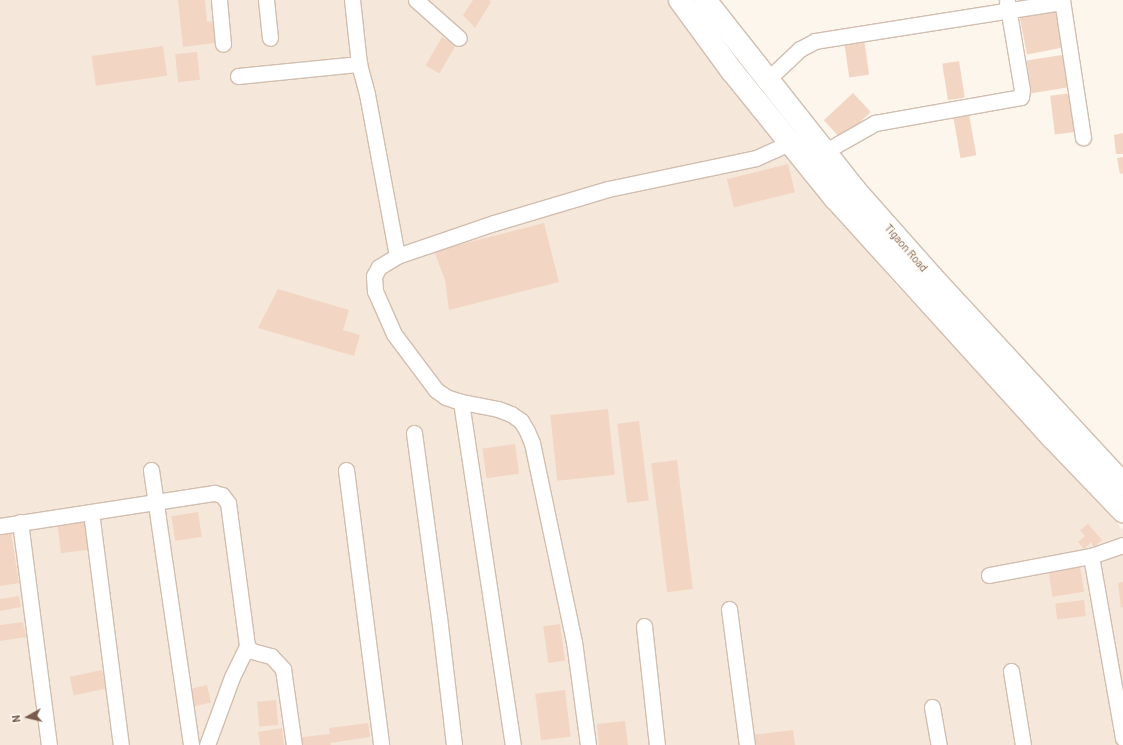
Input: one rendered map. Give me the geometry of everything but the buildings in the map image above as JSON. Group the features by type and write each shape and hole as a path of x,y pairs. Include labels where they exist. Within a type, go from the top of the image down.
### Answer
{"street":[{"path":"219,0 223,44"},
{"path":"266,0 270,38"},
{"path":"352,0 359,64 370,108 397,256"},
{"path":"416,0 459,38"},
{"path":"588,745 574,642 532,443 521,421 511,414 498,409 461,402 446,397 426,378 394,334 381,308 375,291 374,276 380,267 397,256 576,198 637,183 756,158 801,138 732,71 680,0"},
{"name":"Tigaon Road","path":"705,0 766,81 801,138 816,174 1052,437 1123,511"},
{"path":"766,81 800,49 815,41 1007,5 1062,1 1083,137"},
{"path":"824,152 875,123 1021,97 1022,90 1007,5"},
{"path":"238,76 359,64"},
{"name":"Tigaon Road","path":"801,138 824,152 930,276 1123,484"},
{"path":"461,402 513,745"},
{"path":"414,433 439,617 454,745"},
{"path":"151,470 191,745"},
{"path":"346,470 382,745"},
{"path":"0,526 214,493 226,498 247,646 232,677 207,745"},
{"path":"91,512 121,745"},
{"path":"20,522 49,745"},
{"path":"989,575 1091,556 1123,545"},
{"path":"1091,556 1123,738"},
{"path":"729,609 747,745"},
{"path":"644,626 657,745"},
{"path":"247,646 252,651 271,656 283,669 294,745"},
{"path":"1011,671 1023,745"},
{"path":"932,707 938,745"}],"shaded area":[{"path":"0,0 671,0 728,79 890,278 1123,530 1123,745 0,745"}]}
